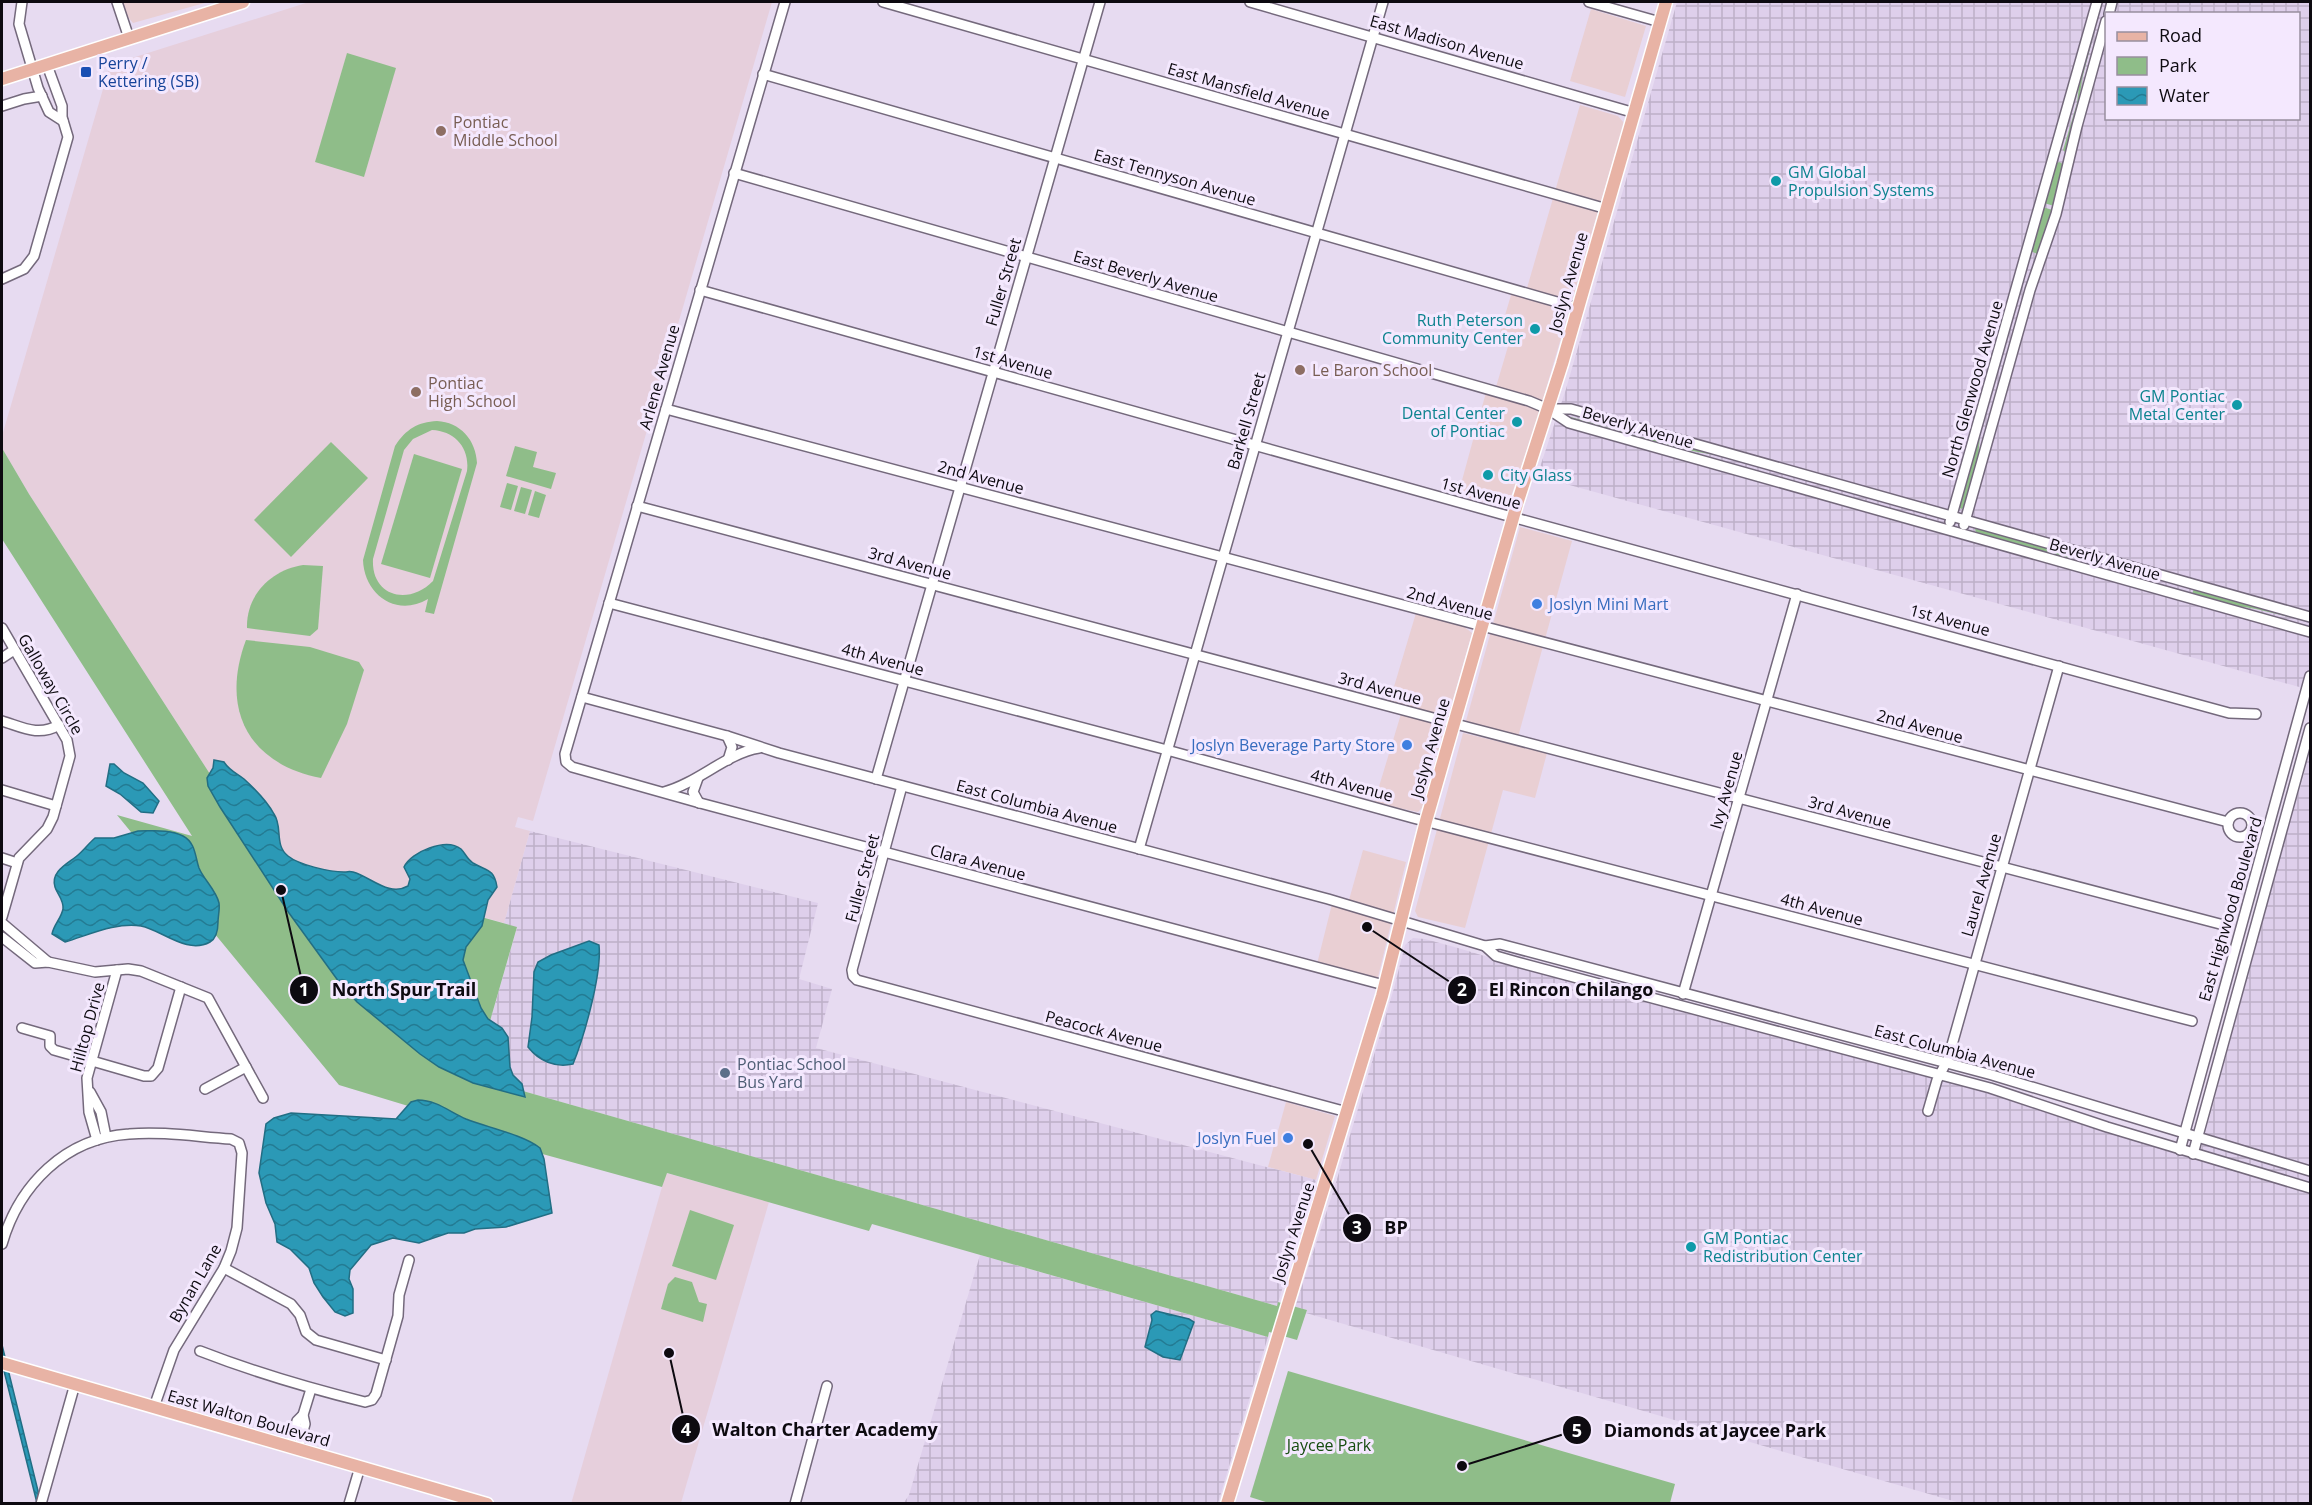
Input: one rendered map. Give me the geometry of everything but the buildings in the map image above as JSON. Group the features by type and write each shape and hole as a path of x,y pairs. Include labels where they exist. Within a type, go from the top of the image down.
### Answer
{"main road":[{"path":"2,79 238,2"},
{"name":"Joslyn Avenue","path":"1227,1503 1384,986 1426,821 1513,517 1578,308 1666,2"},
{"name":"East Walton Boulevard","path":"2,1363 487,1503"}],"street":[{"path":"22,2 19,21 42,96 49,112 63,121"},
{"path":"117,2 129,38"},
{"name":"Arlene Avenue","path":"566,762 565,754 784,2"},
{"name":"East Mansfield Avenue","path":"883,2 1607,209"},
{"name":"Fuller Street","path":"876,779 1100,2"},
{"name":"East Madison Avenue","path":"1250,2 1635,113"},
{"name":"Barkell Street","path":"1139,849 1383,2"},
{"path":"1589,2 1660,22"},
{"name":"North Glenwood Avenue","path":"1948,530 2097,2"},
{"name":"North Glenwood Avenue","path":"2084,102 2085,77 2098,29 2091,24"},
{"name":"North Glenwood Avenue","path":"1961,534 2016,338 2051,233 2105,25"},
{"path":"2,279 24,269 34,255 68,140 62,106 47,64"},
{"name":"East Tennyson Avenue","path":"763,74 1578,308"},
{"name":"North Glenwood Avenue","path":"2069,158 2062,157 2061,154 2074,105 2076,78"},
{"path":"2,106 42,96"},
{"name":"East Beverly Avenue","path":"734,173 1548,408"},
{"name":"North Glenwood Avenue","path":"2016,338 2018,313 2033,263 2032,259 2025,256"},
{"name":"1st Avenue","path":"700,290 1513,517 2059,666 2229,712 2256,714"},
{"name":"Beverly Avenue","path":"1548,408 1571,409 2310,617"},
{"name":"Beverly Avenue","path":"1548,408 1569,423 2310,632"},
{"name":"2nd Avenue","path":"666,409 2228,822"},
{"name":"3rd Avenue","path":"637,506 1454,724 2220,924"},
{"name":"Ivy Avenue","path":"1683,994 1797,594"},
{"name":"4th Avenue","path":"609,603 905,680 1426,821 2192,1021"},
{"name":"Galloway Circle","path":"2,628 69,742 71,754 49,826 17,863 2,917"},
{"path":"2,658 14,650"},
{"name":"Laurel Avenue","path":"1928,1111 1946,1063 2059,666"},
{"name":"East Highwood Boulevard","path":"2181,1150 2310,676"},
{"name":"East Columbia Avenue","path":"582,697 727,736 761,748 1328,899 1485,946 1500,944 1946,1063 2037,1088 2310,1171"},
{"path":"2,721 39,732 48,731 59,725"},
{"name":"East Highwood Boulevard","path":"2193,1154 2310,728"},
{"path":"727,736 732,747 728,760"},
{"path":"664,792 698,778 728,760 761,748"},
{"name":"Clara Avenue","path":"566,762 572,766 700,803 1384,986"},
{"path":"698,778 693,792 700,803"},
{"name":"Fuller Street","path":"854,978 852,970 902,786"},
{"path":"2,790 56,806"},
{"path":"2,858 17,863"},
{"path":"2,923 48,962"},
{"path":"2,937 31,961 40,964 48,962 92,972 145,971 211,1001 263,1098"},
{"name":"East Columbia Avenue","path":"1485,946 1496,956 1940,1074 2193,1154 2310,1188"},
{"name":"East Columbia Avenue","path":"1564,975 1568,969 1610,980 1640,982"},
{"name":"Hilltop Drive","path":"102,1139 101,1112 89,1091 87,1078 117,970"},
{"name":"Peacock Avenue","path":"854,978 860,982 1347,1112"},
{"path":"22,1028 50,1036 50,1046 54,1050 144,1076 155,1074 181,987"},
{"name":"East Columbia Avenue","path":"1725,1018 1750,1019 1795,1031 1800,1025"},
{"path":"205,1089 246,1067"},
{"name":"East Columbia Avenue","path":"2028,1100 2051,1101 2096,1117 2100,1115 2102,1108"},
{"name":"Bynan Lane","path":"102,1139 147,1133 231,1139 239,1143 242,1153 236,1233 231,1251 224,1268 174,1350 154,1407"},
{"path":"2,1244 14,1210 37,1177 65,1154 102,1139"},
{"path":"200,1351 248,1370 310,1389 369,1402 376,1394 386,1360 399,1312 399,1294 409,1260"},
{"path":"224,1268 291,1304 300,1315 306,1332 316,1340 386,1360"},
{"path":"41,1503 75,1384"},
{"path":"795,1503 827,1386"},
{"path":"293,1448 305,1424 303,1415 310,1389"},
{"path":"349,1503 360,1467"}],"shaded area":[{"path":"123,2 208,2 133,23 128,17"},
{"name":"Pontiac High School","path":"309,2 772,2 533,821 518,817 515,827 530,831 504,923 263,856 29,494 2,448 2,436 110,65"},
{"path":"1677,2 2310,2 2310,690 1537,476 1566,389"},
{"path":"1591,9 1646,26 1625,97 1570,81"},
{"path":"1580,105 1618,116 1624,123 1534,430 1507,508 1458,495 1488,385 1496,387 1509,343 1498,339 1514,285 1527,288"},
{"path":"1520,527 1572,541 1518,737 1466,721"},
{"path":"1416,613 1463,626 1472,633 1422,808 1418,812 1374,803 1401,714 1387,710"},
{"path":"1463,733 1547,753 1535,798 1503,790 1465,928 1418,917 1415,911"},
{"path":"2310,746 2310,1503 1960,1503 1306,1313 1307,1310 1295,1307 1334,1189 1405,945 1413,938 1458,948 1590,988 1998,1095 2198,1160 2292,812 2303,779"},
{"path":"530,831 818,903 799,979 832,989 816,1048 1316,1180 1277,1306 474,1077 517,928 504,923"},
{"path":"1363,850 1406,862 1378,977 1371,980 1317,964 1334,896 1349,900"},
{"path":"1286,1102 1335,1116 1316,1180 1268,1167"},
{"path":"666,1173 769,1202 681,1503 571,1504"},
{"path":"980,1255 1268,1337 1218,1503 903,1504 909,1495"}],"green space":[{"path":"2095,30 2082,79 2079,103 2065,152 2063,150 2077,103 2080,78"},
{"path":"347,53 396,68 364,177 315,162"},
{"path":"2059,162 2063,164 2054,206 2044,203 2056,164"},
{"path":"2043,207 2052,210 2037,254 2031,251"},
{"path":"1993,390 1980,435 1978,459 1964,507 1961,509 1959,507"},
{"path":"1571,417 1720,456 1665,446 1571,419"},
{"path":"430,422 445,422 460,429 474,447 477,463 434,614 425,612 428,599 404,606 384,599 369,583 363,560 395,446 413,428","holes":["432,430 454,437 459,442 466,455 467,471 433,581 413,593 393,594 378,582 373,559 404,450 413,439"]},
{"path":"331,442 368,478 291,557 254,520"},
{"path":"515,446 537,452 533,467 556,473 551,489 506,476"},
{"path":"2,448 29,494 263,856 517,927 474,1077 1277,1306 1278,1302 1307,1310 1297,1340 1269,1332 1268,1337 872,1224 869,1231 667,1173 662,1187 459,1131 461,1122 339,1085 117,815 192,836 2,539"},
{"path":"414,454 462,469 430,578 381,564"},
{"path":"507,483 518,486 511,510 500,507"},
{"path":"521,487 532,490 525,514 514,511"},
{"path":"535,491 546,495 539,518 528,515"},
{"path":"1975,529 2073,556 2071,560 1976,533"},
{"path":"303,565 323,566 318,629 310,636 247,628 251,605 263,586 281,572"},
{"path":"2194,589 2305,620 2306,621 2192,594"},
{"path":"246,640 310,647 359,662 364,670 347,724 321,778 296,771 275,760 258,746 246,730 239,710 236,689 239,665"},
{"path":"690,1210 734,1225 716,1280 672,1266"},
{"path":"675,1277 692,1282 699,1302 707,1304 703,1322 661,1309 668,1284"},
{"name":"Jaycee Park","path":"1288,1371 1675,1484 1670,1503 1272,1504 1250,1497"}],"water":[{"path":"214,760 224,762 264,800 277,819 281,847 288,856 299,862 331,871 353,872 387,888 401,889 408,886 410,879 404,867 408,861 430,848 447,845 461,849 471,861 492,873 497,887 488,900 482,926 466,947 463,960 481,1008 488,1019 502,1028 508,1037 510,1067 513,1075 522,1084 525,1097 473,1083 439,1067 357,1002 339,982 289,913 220,807 208,786 207,778 213,768"},
{"path":"110,764 114,764 124,773 143,783 159,801 153,813 141,812 120,794 106,786"},
{"path":"138,831 173,832 190,842 199,868 219,903 218,927 214,938 210,942 192,946 149,928 132,925 103,930 65,942 52,934 63,909 54,881 58,872 95,838 114,838"},
{"path":"589,941 599,945 599,957 587,1022 573,1064 554,1064 537,1056 528,1047 534,972 538,962"},
{"path":"418,1100 437,1104 466,1119 515,1135 540,1148 544,1159 552,1213 506,1227 448,1233 419,1243 393,1238 371,1245 350,1270 353,1313 345,1316 335,1312 323,1297 314,1283 309,1268 290,1249 277,1242 275,1224 266,1203 259,1173 266,1124 274,1118 291,1113 396,1119 411,1102"},
{"path":"1156,1311 1194,1322 1180,1360 1163,1357 1145,1347 1152,1320 1151,1315"},
{"path":"2,1345 41,1503 37,1503 2,1363"}],"place":[{"name":"Perry / Kettering (SB)","path":"86,72"},
{"name":"Pontiac Middle School","path":"441,131"},
{"name":"GM Global Propulsion Systems","path":"1776,181"},
{"name":"Ruth Peterson Community Center","path":"1535,329"},
{"name":"Le Baron School","path":"1300,370"},
{"name":"Pontiac High School","path":"416,392"},
{"name":"GM Pontiac Metal Center","path":"2237,405"},
{"name":"Dental Center of Pontiac","path":"1517,422"},
{"name":"City Glass","path":"1488,475"},
{"name":"Joslyn Mini Mart","path":"1537,604"},
{"name":"Joslyn Beverage Party Store","path":"1407,745"},
{"name":"North Spur Trail","path":"281,890"},
{"name":"El Rincon Chilango","path":"1367,927"},
{"name":"Pontiac School Bus Yard","path":"725,1073"},
{"name":"Joslyn Fuel","path":"1288,1138"},
{"name":"BP","path":"1308,1144"},
{"name":"GM Pontiac Redistribution Center","path":"1691,1247"},
{"name":"Walton Charter Academy","path":"669,1353"},
{"name":"Diamonds at Jaycee Park","path":"1462,1466"}]}
